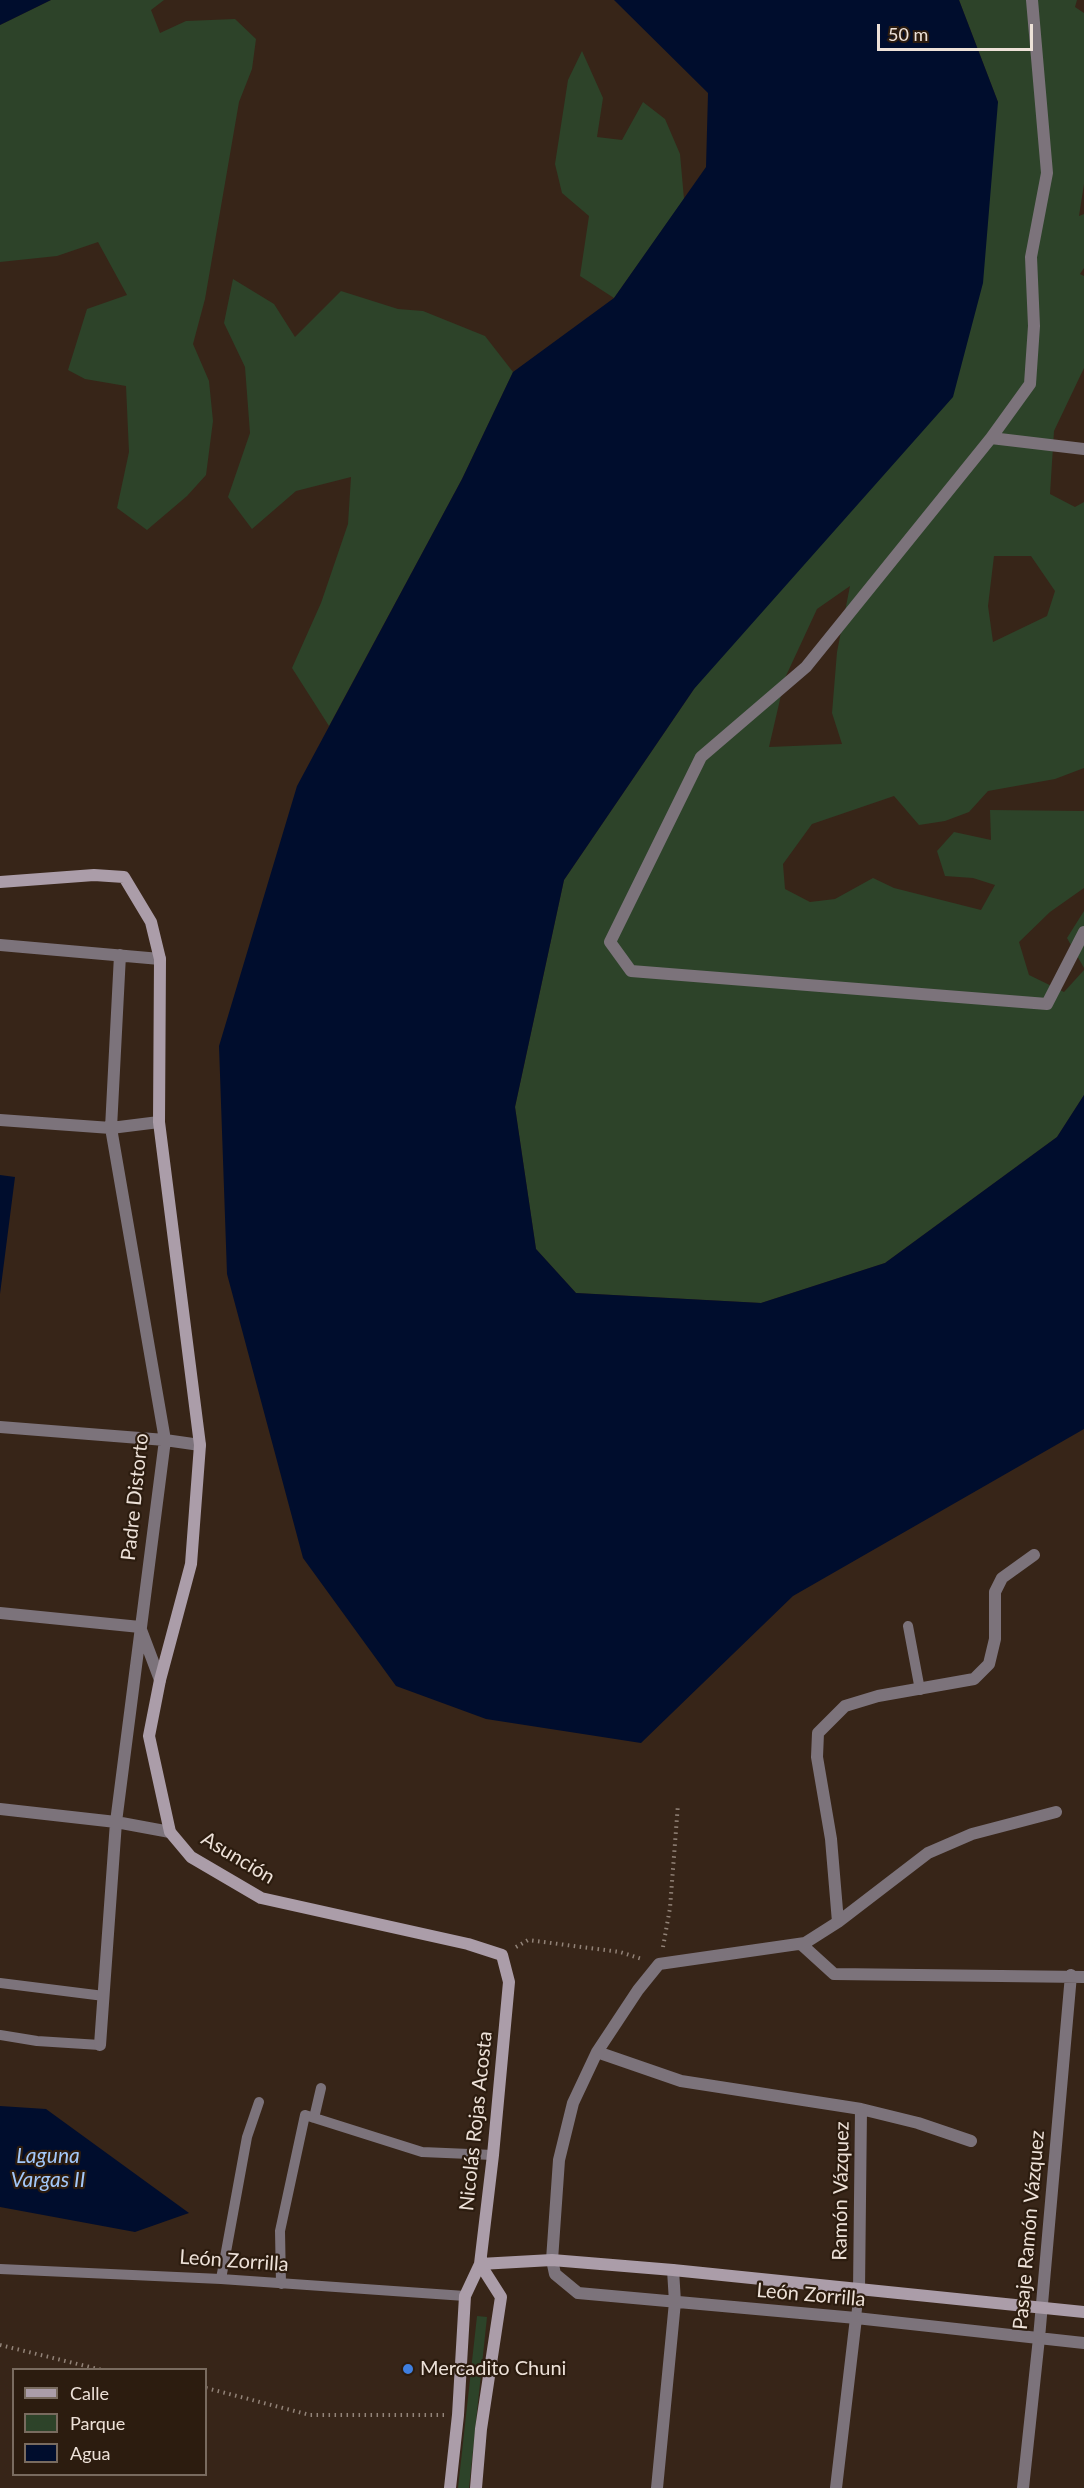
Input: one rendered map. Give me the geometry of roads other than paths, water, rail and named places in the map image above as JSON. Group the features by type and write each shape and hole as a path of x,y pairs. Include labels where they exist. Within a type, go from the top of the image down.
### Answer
{"street":[{"path":"1032,0 1047,173 1031,257 1034,326 1030,384 991,438 806,667 700,757 610,942 631,971 1047,1004 1084,932"},
{"path":"991,438 1084,449"},
{"path":"0,882 93,875 124,877 151,922 160,959 159,1122 200,1445 191,1564 160,1680 149,1736 170,1832 116,1822 0,1809"},
{"path":"0,945 160,959"},
{"name":"Padre Distorto","path":"100,2045 116,1822 165,1440 111,1128 120,955"},
{"path":"0,1120 111,1128 159,1122"},
{"path":"0,1427 165,1440 200,1445"},
{"path":"838,1922 831,1839 817,1757 818,1733 845,1706 878,1696 974,1679 989,1664 995,1639 995,1592 1002,1578 1034,1556"},
{"path":"0,1613 140,1627 160,1680"},
{"path":"552,2260 559,2160 573,2103 597,2052 638,1989 659,1964 801,1944 838,1922 928,1853 972,1834 1056,1812"},
{"name":"Asunción","path":"170,1832 191,1857 261,1898 468,1944 502,1955 509,1982"},
{"path":"801,1944 834,1974 1078,1976"},
{"name":"Pasaje Ramón Vázquez","path":"1023,2488 1078,1976"},
{"name":"Nicolás Rojas Acosta","path":"465,2296 480,2264 493,2156 509,1982"},
{"path":"597,2052 681,2081 861,2109 918,2123 971,2141"},
{"name":"Ramón Vázquez","path":"859,2290 861,2109"},
{"name":"León Zorrilla","path":"480,2264 552,2260 673,2270 1084,2312"},
{"name":"León Zorrilla","path":"552,2260 555,2274 578,2293 856,2318 1084,2343"},
{"path":"476,2488 481,2429 501,2297 480,2264"},
{"path":"657,2488 675,2302 673,2270"},
{"path":"450,2488 459,2415 465,2296"},
{"name":"Ramón Vázquez","path":"836,2488 856,2318"}],"lane":[{"path":"908,1626 920,1690"},
{"path":"0,1983 104,1996"},
{"path":"0,2035 37,2041 100,2045"},
{"path":"314,2118 321,2088"},
{"path":"221,2279 247,2137 259,2102"},
{"path":"281,2284 280,2231 305,2115 422,2152 493,2156"},
{"name":"León Zorrilla","path":"0,2269 221,2279 465,2296"},
{"name":"Ramón Vázquez","path":"856,2318 859,2290"}],"water":[{"path":"0,0 51,0 0,25"},
{"path":"614,0 959,0 998,102 983,283 953,397 694,689 564,880 515,1107 536,1249 576,1293 761,1303 885,1263 1057,1137 1084,1095 1084,1429 793,1596 641,1743 486,1719 396,1686 303,1558 227,1274 219,1046 297,786 462,479 513,372 614,298 706,167 708,93"},
{"path":"0,1175 15,1177 0,1294"},
{"name":"Laguna Vargas II","path":"0,2106 46,2109 189,2213 135,2232 0,2207"}],"place":[{"name":"Mercadito Chuni","path":"408,2369"}]}
